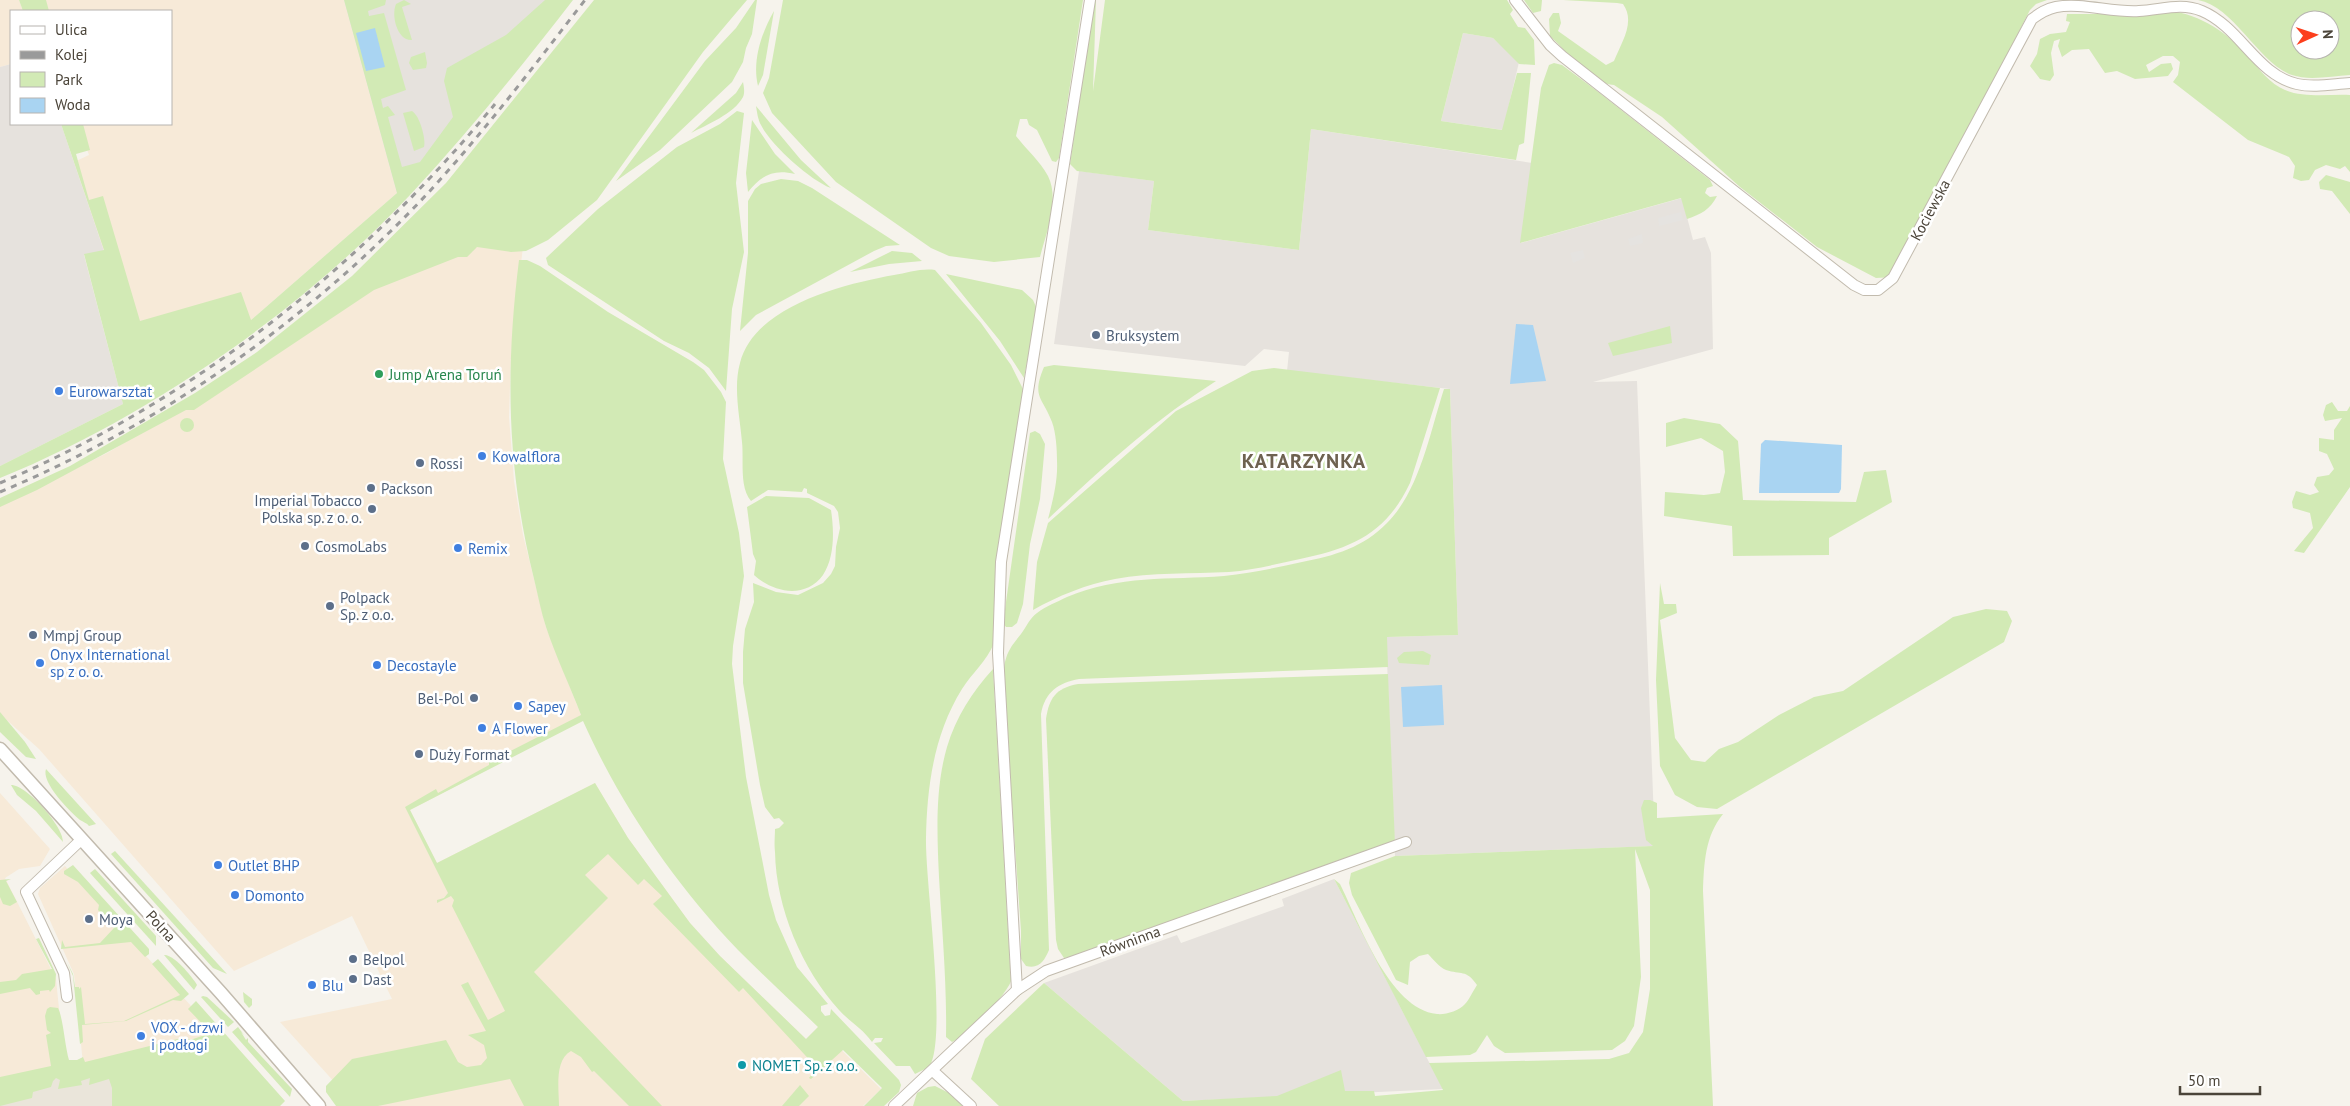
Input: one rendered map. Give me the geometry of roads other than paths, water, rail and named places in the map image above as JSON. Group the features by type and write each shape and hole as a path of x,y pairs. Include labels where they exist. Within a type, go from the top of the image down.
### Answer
{"street":[{"path":"1017,990 998,653 1001,562 1090,0"},
{"name":"Kociewska","path":"1515,0 1550,45 1562,56 1731,191 1854,285 1864,290 1878,290 1892,278 2032,19 2044,10 2058,6 2139,11 2175,6 2188,7 2220,20 2232,30 2270,72 2282,79 2313,86 2350,83"},
{"name":"Polna","path":"0,749 319,1106"},
{"path":"67,997 62,968 26,892 82,839"},
{"name":"Równinna","path":"894,1106 1017,990 1054,968 1406,842"},
{"path":"933,1071 971,1106"}],"water":[{"path":"375,28 385,67 366,71 356,33"},
{"path":"1516,324 1533,325 1546,381 1510,384"},
{"path":"1765,440 1842,445 1841,489 1839,493 1759,493 1761,444"},
{"path":"1442,685 1444,725 1403,727 1401,687"}],"railway":[{"path":"0,492 118,435 174,401 229,365 282,326 333,284 382,240 449,170 585,0"},
{"path":"0,483 71,450 140,412 207,370 270,324 331,274 388,220 443,164 495,104"}],"place":[{"name":"Bruksystem","path":"1096,335"},
{"name":"Jump Arena Toruń","path":"379,374"},
{"name":"Eurowarsztat","path":"59,391"},
{"name":"Kowalflora","path":"482,456"},
{"name":"Rossi","path":"420,463"},
{"name":"Packson","path":"371,488"},
{"name":"Imperial Tobacco Polska sp. z o. o.","path":"372,509"},
{"name":"CosmoLabs","path":"305,546"},
{"name":"Remix","path":"458,548"},
{"name":"Polpack Sp. z o.o.","path":"330,606"},
{"name":"Mmpj Group","path":"33,635"},
{"name":"Onyx International sp z o. o.","path":"40,663"},
{"name":"Decostayle","path":"377,665"},
{"name":"Bel-Pol","path":"474,698"},
{"name":"Sapey","path":"518,706"},
{"name":"A Flower","path":"482,728"},
{"name":"Duży Format","path":"419,754"},
{"name":"Outlet BHP","path":"218,865"},
{"name":"Domonto","path":"235,895"},
{"name":"Moya","path":"89,919"},
{"name":"Belpol","path":"353,959"},
{"name":"Dast","path":"353,979"},
{"name":"Blu","path":"312,985"},
{"name":"VOX - drzwi i podłogi","path":"141,1036"},
{"name":"NOMET Sp. z o.o.","path":"742,1065"}],"district":[{"name":"KATARZYNKA","path":"1304,461"}]}
